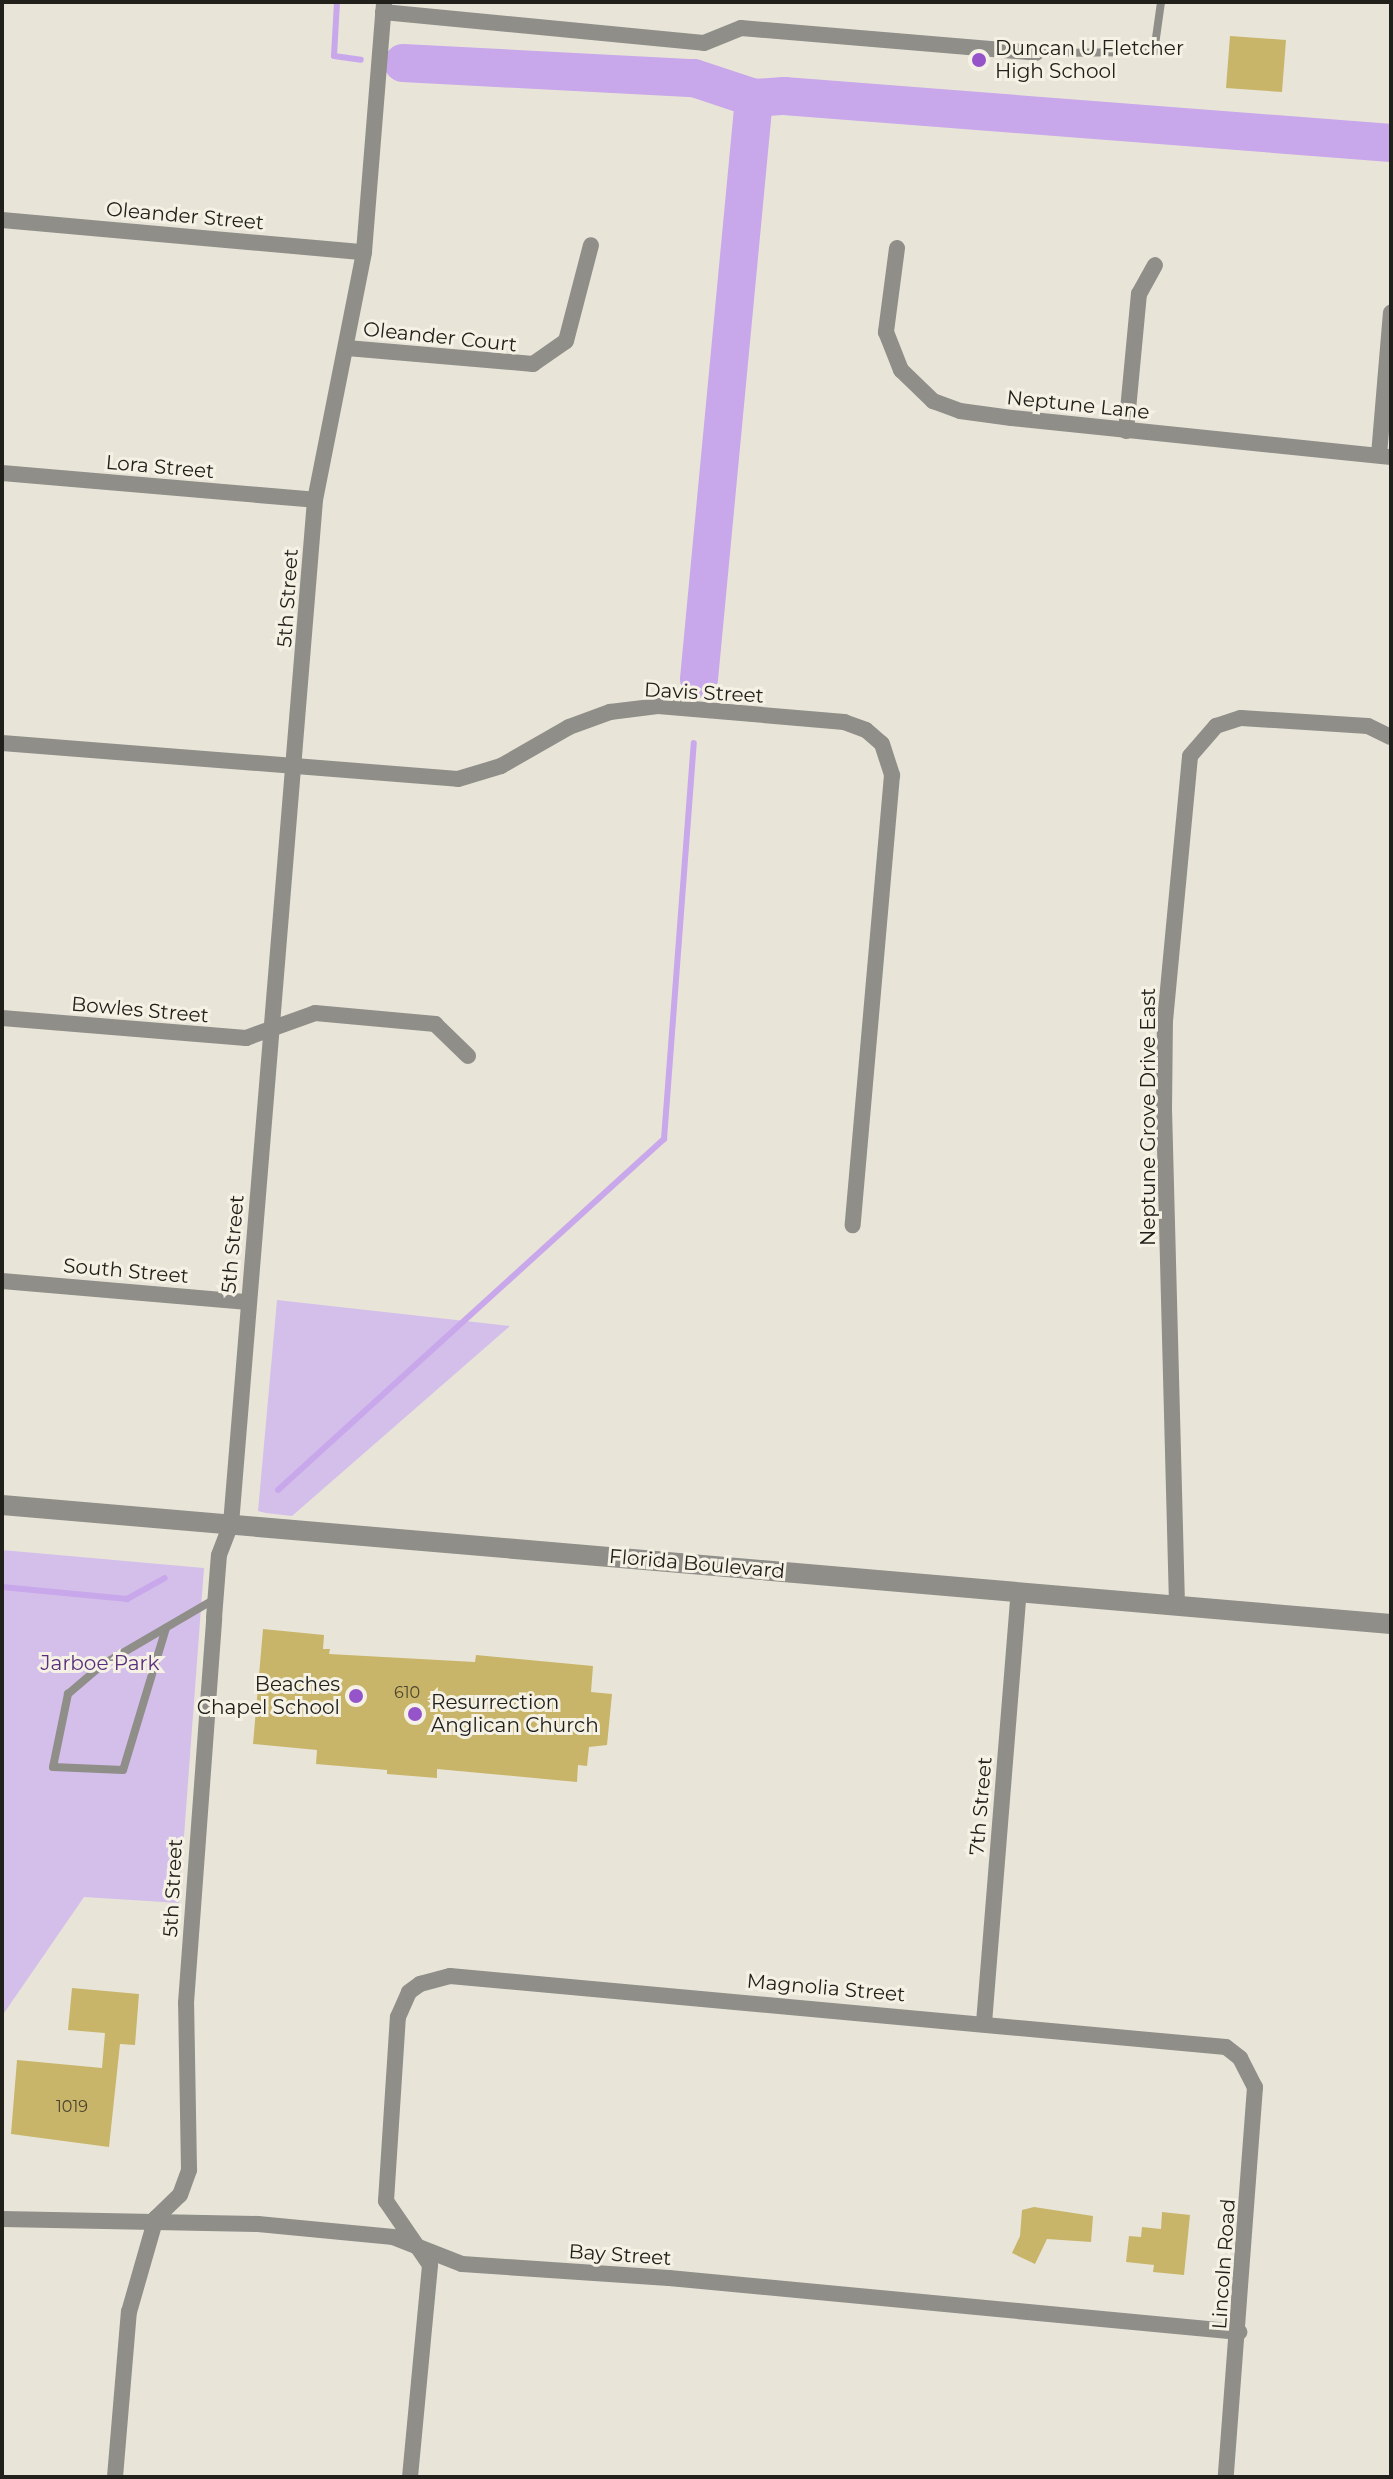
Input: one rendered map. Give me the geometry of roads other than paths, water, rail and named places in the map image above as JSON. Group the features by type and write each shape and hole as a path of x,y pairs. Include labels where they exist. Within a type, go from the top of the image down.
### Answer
{"street":[{"path":"383,7 704,43 741,28 1036,53"},
{"name":"5th Street","path":"115,2477 129,2312 156,2218 180,2195 189,2170 186,2003 215,1598 219,1555 231,1524 315,500 364,252 383,7"},
{"name":"Oleander Street","path":"2,220 364,252"},
{"name":"Oleander Court","path":"347,348 533,364 566,341 591,245"},
{"name":"Neptune Lane","path":"897,248 886,332 901,370 917,389 960,411 1126,431 1385,456"},
{"path":"1126,431 1139,294 1155,265"},
{"path":"1385,456 1391,313"},
{"name":"Lora Street","path":"2,473 315,500"},
{"name":"Davis Street","path":"2,743 458,779 501,766 569,727 610,712 658,706 844,722 866,730 882,744 892,775 853,1225"},
{"name":"Neptune Grove Drive East","path":"1177,1605 1164,1111 1165,1021 1184,785 1190,756 1216,726 1241,718 1368,726 1391,737"},
{"name":"Bowles Street","path":"2,1018 246,1038 315,1013 435,1024 468,1056"},
{"name":"South Street","path":"2,1281 248,1302"},
{"name":"Florida Boulevard","path":"2,1505 1391,1624"},
{"name":"7th Street","path":"984,2023 1019,1591"},
{"name":"Magnolia Street","path":"416,2247 386,2201 398,2017 409,1992 435,1978 450,1976 1206,2043 1226,2047 1240,2058"},
{"name":"Lincoln Road","path":"1226,2477 1255,2087 1240,2058"},
{"name":"Bay Street","path":"2,2219 156,2218 393,2237 462,2264 669,2278 1239,2332"},
{"path":"410,2477 430,2265 416,2247"}],"lane":[{"path":"1036,53 1154,52 1161,2"},
{"path":"166,1628 123,1770 53,1767 68,1694 102,1665 215,1598"}],"waterway":[{"path":"337,2 334,56 361,60"},
{"path":"403,63 694,78 754,98"},
{"path":"699,679 754,98 784,96 1391,143"},
{"path":"278,1490 664,1139 694,743"},
{"path":"2,1587 127,1599 165,1578"}],"place":[{"name":"Duncan U Fletcher High School","path":"979,60"},
{"name":"Beaches Chapel School","path":"356,1696"},
{"name":"Resurrection Anglican Church","path":"415,1714"}],"park label":[{"name":"Jarboe Park","path":"100,1663"}]}
